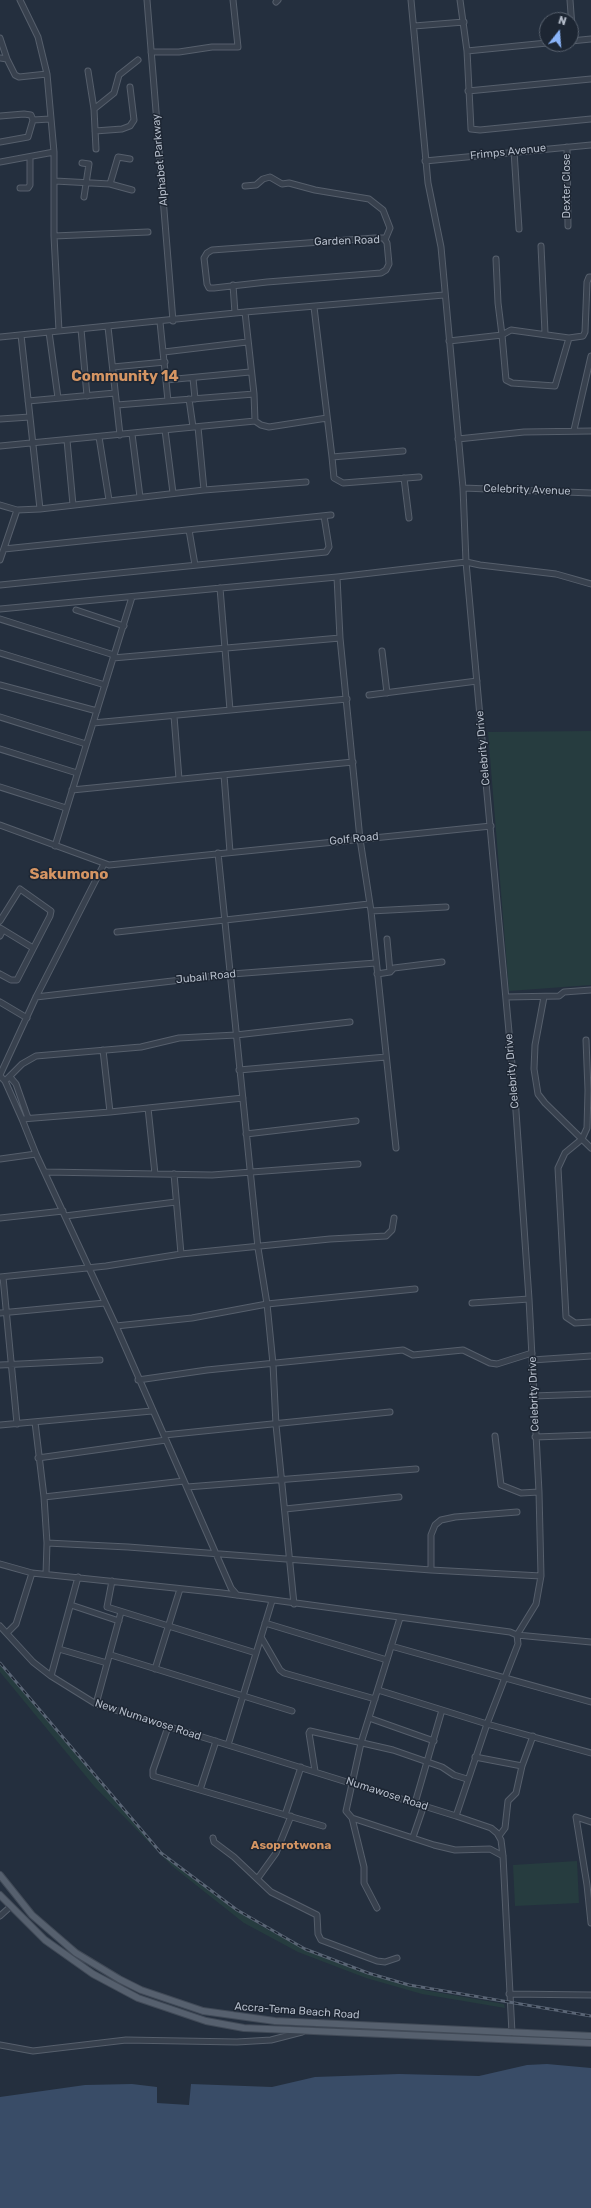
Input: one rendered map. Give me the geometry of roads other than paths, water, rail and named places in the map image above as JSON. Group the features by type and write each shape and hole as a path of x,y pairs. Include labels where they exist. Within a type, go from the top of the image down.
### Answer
{"main road":[{"name":"Accra-Tema Beach Road","path":"0,1875 19,1900 59,1939 97,1967 141,1990 203,2011 275,2022 591,2036"},
{"name":"Accra-Tema Beach Road","path":"0,1895 10,1907 45,1940 75,1963 138,1998 206,2021 244,2028 591,2043"},
{"path":"10,1907 19,1900"},
{"path":"512,2033 512,2040"}],"street":[{"path":"20,0 38,37 47,74 54,152 54,236 59,331"},
{"name":"Alphabet Parkway","path":"147,0 173,321"},
{"path":"151,52 179,52 212,47 238,47 233,0"},
{"name":"Celebrity Drive","path":"411,0 425,161 441,248 444,295 463,488 466,562 515,1096 529,1299 539,1492 541,1576 536,1604 517,1635"},
{"path":"460,0 464,22 471,129 474,131 591,119"},
{"path":"570,0 571,12"},
{"path":"414,26 464,22"},
{"path":"0,38 7,59 15,75 18,77 47,74"},
{"path":"579,40 591,39"},
{"path":"466,50 539,44"},
{"path":"0,58 7,59"},
{"path":"94,109 114,92 120,75 138,60"},
{"path":"88,71 94,109 96,149"},
{"path":"468,91 591,79"},
{"path":"95,131 122,130 130,126 134,120 130,87"},
{"path":"0,116 24,114 31,116 34,120"},
{"path":"34,120 50,119"},
{"path":"0,142 28,137 34,120"},
{"name":"Frimps Avenue","path":"425,161 514,151 591,145"},
{"name":"Dexter Close","path":"567,147 568,226"},
{"path":"514,151 519,229"},
{"path":"0,162 54,152"},
{"path":"20,188 28,188 30,185 30,157"},
{"path":"110,184 118,157 130,159"},
{"path":"82,163 89,164 84,198"},
{"path":"245,186 256,185 263,179 270,177 282,184 289,183 315,190 369,199 383,210 390,228 385,240"},
{"path":"55,181 110,184 132,190"},
{"path":"54,236 148,232"},
{"name":"Garden Road","path":"375,238 385,240 389,264 386,270 381,273 233,285 214,288 208,286 204,258 207,253 212,250 323,241 375,238"},
{"path":"541,246 545,334"},
{"path":"496,259 506,380 508,382 553,387 562,367 569,338"},
{"path":"449,341 502,335 511,330 569,338 583,336 585,332 588,279 591,277"},
{"path":"233,285 234,313"},
{"path":"0,337 173,321 234,313 444,295"},
{"path":"314,307 334,478 343,483 419,477"},
{"path":"245,312 250,372 254,394 255,421"},
{"path":"160,322 168,401"},
{"path":"108,327 120,435"},
{"path":"81,329 87,396"},
{"path":"49,332 58,398"},
{"path":"21,335 40,509"},
{"path":"164,352 247,342"},
{"path":"574,430 591,356"},
{"path":"113,367 165,362"},
{"path":"166,380 250,372"},
{"path":"193,378 192,399 204,490"},
{"path":"28,401 115,393"},
{"path":"117,405 254,394"},
{"path":"0,419 30,417"},
{"path":"0,446 34,444 255,421 261,425 269,426 327,418"},
{"path":"165,430 173,493"},
{"path":"458,440 524,432 574,430 591,431"},
{"path":"132,434 140,497"},
{"path":"99,437 109,500"},
{"path":"67,440 73,505"},
{"path":"332,457 403,451"},
{"path":"404,478 409,518"},
{"path":"0,505 17,510 40,509 173,493 306,482"},
{"name":"Celebrity Avenue","path":"463,488 591,493"},
{"path":"0,560 17,510"},
{"path":"4,549 331,515"},
{"path":"0,585 326,552 329,548 324,516"},
{"path":"189,530 195,565"},
{"path":"0,609 132,597 256,583 337,577 466,562 556,574 591,584"},
{"path":"337,577 340,638 360,839 371,911 396,1148"},
{"path":"220,588 230,710"},
{"path":"55,846 132,597"},
{"path":"76,610 124,626"},
{"path":"0,619 114,656 225,649 340,638"},
{"path":"382,651 387,693"},
{"path":"0,653 105,685"},
{"path":"369,695 477,681"},
{"path":"0,685 27,694 97,710"},
{"path":"93,723 347,699"},
{"path":"174,716 179,780"},
{"path":"0,718 86,744"},
{"path":"0,749 77,773"},
{"path":"72,790 353,762"},
{"path":"224,775 230,852"},
{"path":"0,787 66,808"},
{"path":"0,825 104,864 36,997 0,1076 5,1081 25,1118"},
{"name":"Golf Road","path":"104,864 491,826"},
{"path":"218,853 232,974 239,1070 252,1173 258,1248 267,1304 273,1364 276,1424 283,1481 288,1558 294,1604"},
{"path":"0,921 20,889 50,909 50,916 17,980 11,980 0,974"},
{"path":"117,932 369,904"},
{"path":"371,911 446,907"},
{"path":"0,936 2,929 33,948"},
{"path":"387,939 390,972"},
{"path":"377,974 390,972 394,968 442,962"},
{"name":"Jubail Road","path":"36,997 232,974 376,963"},
{"path":"506,997 559,996 564,992 591,990"},
{"path":"544,997 535,1045 534,1080 538,1094 545,1103 591,1148"},
{"path":"0,1002 27,1018"},
{"path":"5,1081 22,1064 36,1056 142,1047 179,1038 236,1035 350,1022"},
{"path":"586,1040 588,1120 585,1134 582,1139 565,1153 558,1168 566,1317 574,1323 591,1322"},
{"path":"103,1050 110,1112"},
{"path":"239,1070 386,1057"},
{"path":"10,1077 16,1084 36,1154 46,1172 116,1326 138,1380 165,1437 231,1588 237,1596"},
{"path":"25,1118 110,1112 243,1098"},
{"path":"148,1108 154,1174"},
{"path":"246,1134 356,1121"},
{"path":"0,1159 36,1154"},
{"path":"46,1172 154,1174 252,1173 358,1164"},
{"path":"174,1174 181,1254"},
{"path":"0,1218 64,1214 176,1202"},
{"path":"17,1424 11,1364 3,1313 1,1277 89,1268 181,1254 258,1248 330,1239 386,1236 392,1230 394,1218"},
{"path":"116,1326 192,1318 267,1304 415,1289"},
{"path":"472,1303 529,1299"},
{"path":"3,1313 105,1303"},
{"path":"138,1380 207,1370 403,1350 413,1355 463,1350 490,1363 497,1364 532,1353"},
{"path":"532,1360 591,1356"},
{"path":"0,1365 100,1360"},
{"path":"533,1396 591,1394"},
{"path":"0,1425 152,1411"},
{"path":"38,1458 165,1437 390,1412"},
{"path":"35,1422 38,1458 44,1497 47,1543 46,1574"},
{"path":"535,1437 591,1435"},
{"path":"495,1436 501,1485 520,1493 539,1492"},
{"path":"187,1487 416,1470"},
{"path":"44,1497 184,1481"},
{"path":"285,1509 399,1497"},
{"path":"431,1570 431,1535 435,1525 440,1520 455,1517 517,1512"},
{"path":"47,1543 128,1547 431,1570 541,1576"},
{"path":"0,1564 32,1573 272,1600 510,1632 517,1635 591,1642"},
{"path":"7,1633 16,1624 32,1573"},
{"path":"51,1676 78,1578"},
{"path":"104,1615 112,1581"},
{"path":"155,1669 180,1589"},
{"path":"228,1745 272,1600"},
{"path":"71,1605 119,1621"},
{"path":"107,1607 256,1653"},
{"path":"96,1704 111,1655 121,1612"},
{"path":"377,1908 364,1883 364,1868 352,1818 346,1811 361,1742 400,1618"},
{"path":"265,1623 387,1660"},
{"name":"New Numawose Road","path":"0,1626 33,1662 51,1676 96,1704 228,1745"},
{"path":"456,1816 467,1779 504,1677 518,1644 517,1635"},
{"path":"261,1637 280,1670 284,1673 375,1700"},
{"path":"391,1646 591,1702"},
{"path":"59,1649 108,1663"},
{"path":"111,1655 243,1694 292,1711"},
{"path":"378,1690 487,1724 591,1753"},
{"path":"415,1803 442,1710"},
{"path":"369,1718 434,1741"},
{"path":"168,1727 153,1770 153,1776 323,1826"},
{"path":"315,1771 309,1734 310,1731 393,1750 426,1761 467,1779"},
{"path":"512,2033 503,1856 499,1836 505,1828 508,1802 516,1793 522,1766 533,1736"},
{"path":"200,1790 216,1741"},
{"name":"Numawose Road","path":"228,1745 424,1805 490,1828 499,1836"},
{"path":"475,1757 522,1766"},
{"path":"285,1815 301,1767"},
{"path":"413,1837 424,1805"},
{"path":"258,1878 276,1853 291,1816"},
{"path":"591,1822 576,1817 587,1885 591,1923"},
{"path":"352,1818 413,1837 434,1846 455,1850 490,1849 503,1856"},
{"path":"213,1838 214,1842 234,1856 271,1892 317,1915 318,1934 321,1940 377,1961 385,1962 397,1958"},
{"path":"0,1916 10,1907"},
{"path":"509,1994 591,1996"},
{"path":"0,2045 33,2050 126,2040 237,2042 271,2040 303,2031"}],"water":[{"path":"547,2064 591,2068 591,2208 0,2208 0,2097 85,2085 132,2084 157,2087 157,2103 189,2105 191,2084 272,2087 315,2077 399,2074 479,2076 527,2065"}],"railway":[{"path":"0,1663 161,1853 237,1910 305,1949 368,1973 409,1985 591,2016"}],"district":[{"name":"Community 14","path":"125,377"},
{"name":"Sakumono","path":"69,875"},
{"name":"Asoprotwona","path":"291,1846"}]}
